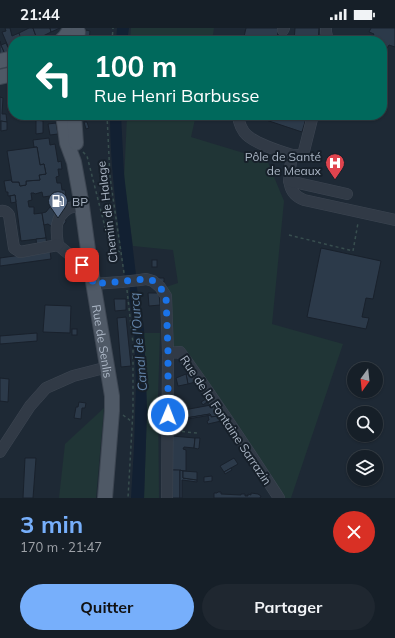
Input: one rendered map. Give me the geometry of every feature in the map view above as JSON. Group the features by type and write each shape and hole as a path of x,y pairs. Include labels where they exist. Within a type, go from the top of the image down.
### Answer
{"main road":[{"name":"Rue de Senlis","path":"64,120 68,143 78,157"},
{"name":"Rue de Senlis","path":"74,120 82,206 93,284 112,396 106,498"}],"street":[{"path":"239,121 244,132 250,138 271,148 292,155 303,155 312,120"},
{"path":"292,155 289,181 290,187 300,198 395,220"},
{"path":"289,181 347,194"},
{"path":"82,206 70,208 62,214 57,222 56,233 58,246 82,265 90,264"},
{"path":"0,211 3,210 9,215 14,248 16,250 20,252 58,246"},
{"path":"93,284 124,283 146,279 152,280 160,287 166,296 168,352 167,498"},
{"name":"Rue de la Fontaine Sarrazin","path":"168,352 180,352 279,498"},
{"path":"0,452 30,406 46,388 73,376 108,367"}],"path":[{"name":"Chemin de Halage","path":"107,120 110,176 132,343 132,415 128,498"},
{"path":"78,157 87,156 110,247 113,250 120,252"},
{"path":"289,235 353,251 360,213"},
{"path":"168,431 197,433"}],"green space":[{"path":"131,28 214,28 213,36 130,36"},
{"path":"127,120 195,120 191,137 267,160 284,201 272,324 343,344 291,498 279,498 180,352 168,353 166,287 178,283 173,250 133,246 124,181"},
{"path":"144,333 160,333 158,397 159,498 144,498 147,411"},
{"path":"104,408 96,498 59,498 65,444"}],"water":[{"path":"117,28 129,28 128,36 116,36"},
{"name":"Canal de l'Ourcq","path":"110,120 121,120 124,174 136,275 135,277 144,329 147,411 144,498 131,498 136,385 134,324 129,298 130,286 125,277 117,216"}],"building":[{"path":"5,28 10,28 12,36 8,36 8,46 2,32 6,31"},
{"path":"29,28 33,28 36,36 20,36 19,33"},
{"path":"33,28 50,28 51,32 43,36 36,36"},
{"path":"50,28 60,28 51,32"},
{"path":"246,28 279,28 277,36 244,36"},
{"path":"295,28 319,28 318,36 294,36"},
{"path":"371,28 395,28 395,47 389,45 387,48 387,36 373,36 374,34 369,32"},
{"path":"86,30 90,31 90,36 84,36"},
{"path":"19,33 20,36 12,36"},
{"path":"0,41 5,54 0,55"},
{"path":"6,43 8,54 5,54 1,45"},
{"path":"0,97 3,98 2,114 6,114 7,122 0,121"},
{"path":"36,120 43,121 43,133 36,134"},
{"path":"266,120 306,120 302,132"},
{"path":"1,121 7,122 7,130 1,131"},
{"path":"84,122 87,122 89,128 86,129"},
{"path":"56,123 58,134 50,135 48,124"},
{"path":"49,138 50,145 55,144 58,162 61,161 62,169 58,169 59,176 56,177 57,183 61,183 62,190 65,190 66,197 50,199 50,196 43,197 42,192 35,194 31,193 32,200 28,201 29,207 34,207 34,214 42,213 46,238 21,241 15,195 8,196 4,181 11,180 12,182 19,182 20,186 26,185 26,181 40,180 39,175 46,174 44,164 40,165 37,147 34,147 33,140"},
{"path":"37,147 40,165 44,164 46,174 39,175 40,180 26,181 26,185 20,186 19,182 12,182 7,151"},
{"path":"15,195 16,202 11,203 10,196"},
{"path":"54,202 64,210 66,222 58,231 48,224 44,225 42,213 46,212"},
{"path":"46,238 47,246 37,247 36,239"},
{"path":"321,248 381,261 373,299 366,298 362,317 369,318 366,329 307,317"},
{"path":"50,251 51,259 0,266 0,258"},
{"path":"152,260 157,260 157,267 152,267"},
{"path":"158,278 164,278 164,282 159,282"},
{"path":"148,293 159,293 160,305 149,306"},
{"path":"114,299 126,299 126,310 115,311"},
{"path":"45,305 71,306 70,333 43,332"},
{"path":"126,317 131,366 121,367 117,318"},
{"path":"72,329 77,329 77,335 72,335"},
{"path":"37,333 37,341 0,344 0,336"},
{"path":"186,374 189,374 195,382 188,384"},
{"path":"186,374 188,384 178,386 176,378"},
{"path":"0,378 9,379 8,402 0,401"},
{"path":"206,399 208,401 203,405 201,402"},
{"path":"79,402 86,403 85,408 82,408 81,419 74,418 76,407 78,407"},
{"path":"211,405 218,416 211,417 210,414 180,419 180,426 172,426 173,412"},
{"path":"211,415 182,420 180,425 180,419"},
{"path":"211,415 211,417 218,416 221,421 208,424 208,416"},
{"path":"172,436 195,438 194,448 184,447 183,449 186,450 186,471 172,470"},
{"path":"195,438 200,438 198,449 194,448"},
{"path":"25,458 36,458 33,498 23,498"},
{"path":"234,458 238,464 224,472 220,466"},
{"path":"231,468 232,470 225,474 224,472"},
{"path":"172,470 180,470 180,498 172,498"},
{"path":"180,470 183,471 183,478 197,480 197,482 182,480 182,498 180,498"},
{"path":"183,471 197,472 197,480 183,478"},
{"path":"212,476 212,481 204,482 204,477"},
{"path":"221,492 221,494 245,494 245,496 248,496 248,494 251,495 251,493 261,496 260,498 214,498 214,493"}],"place":[{"name":"Pôle de Santé de Meaux","path":"335,180"},
{"name":"BP","path":"58,218"}],"route":[{"path":"82,265 90,264 93,284 146,279 152,280 160,287 166,296 168,415"}]}
